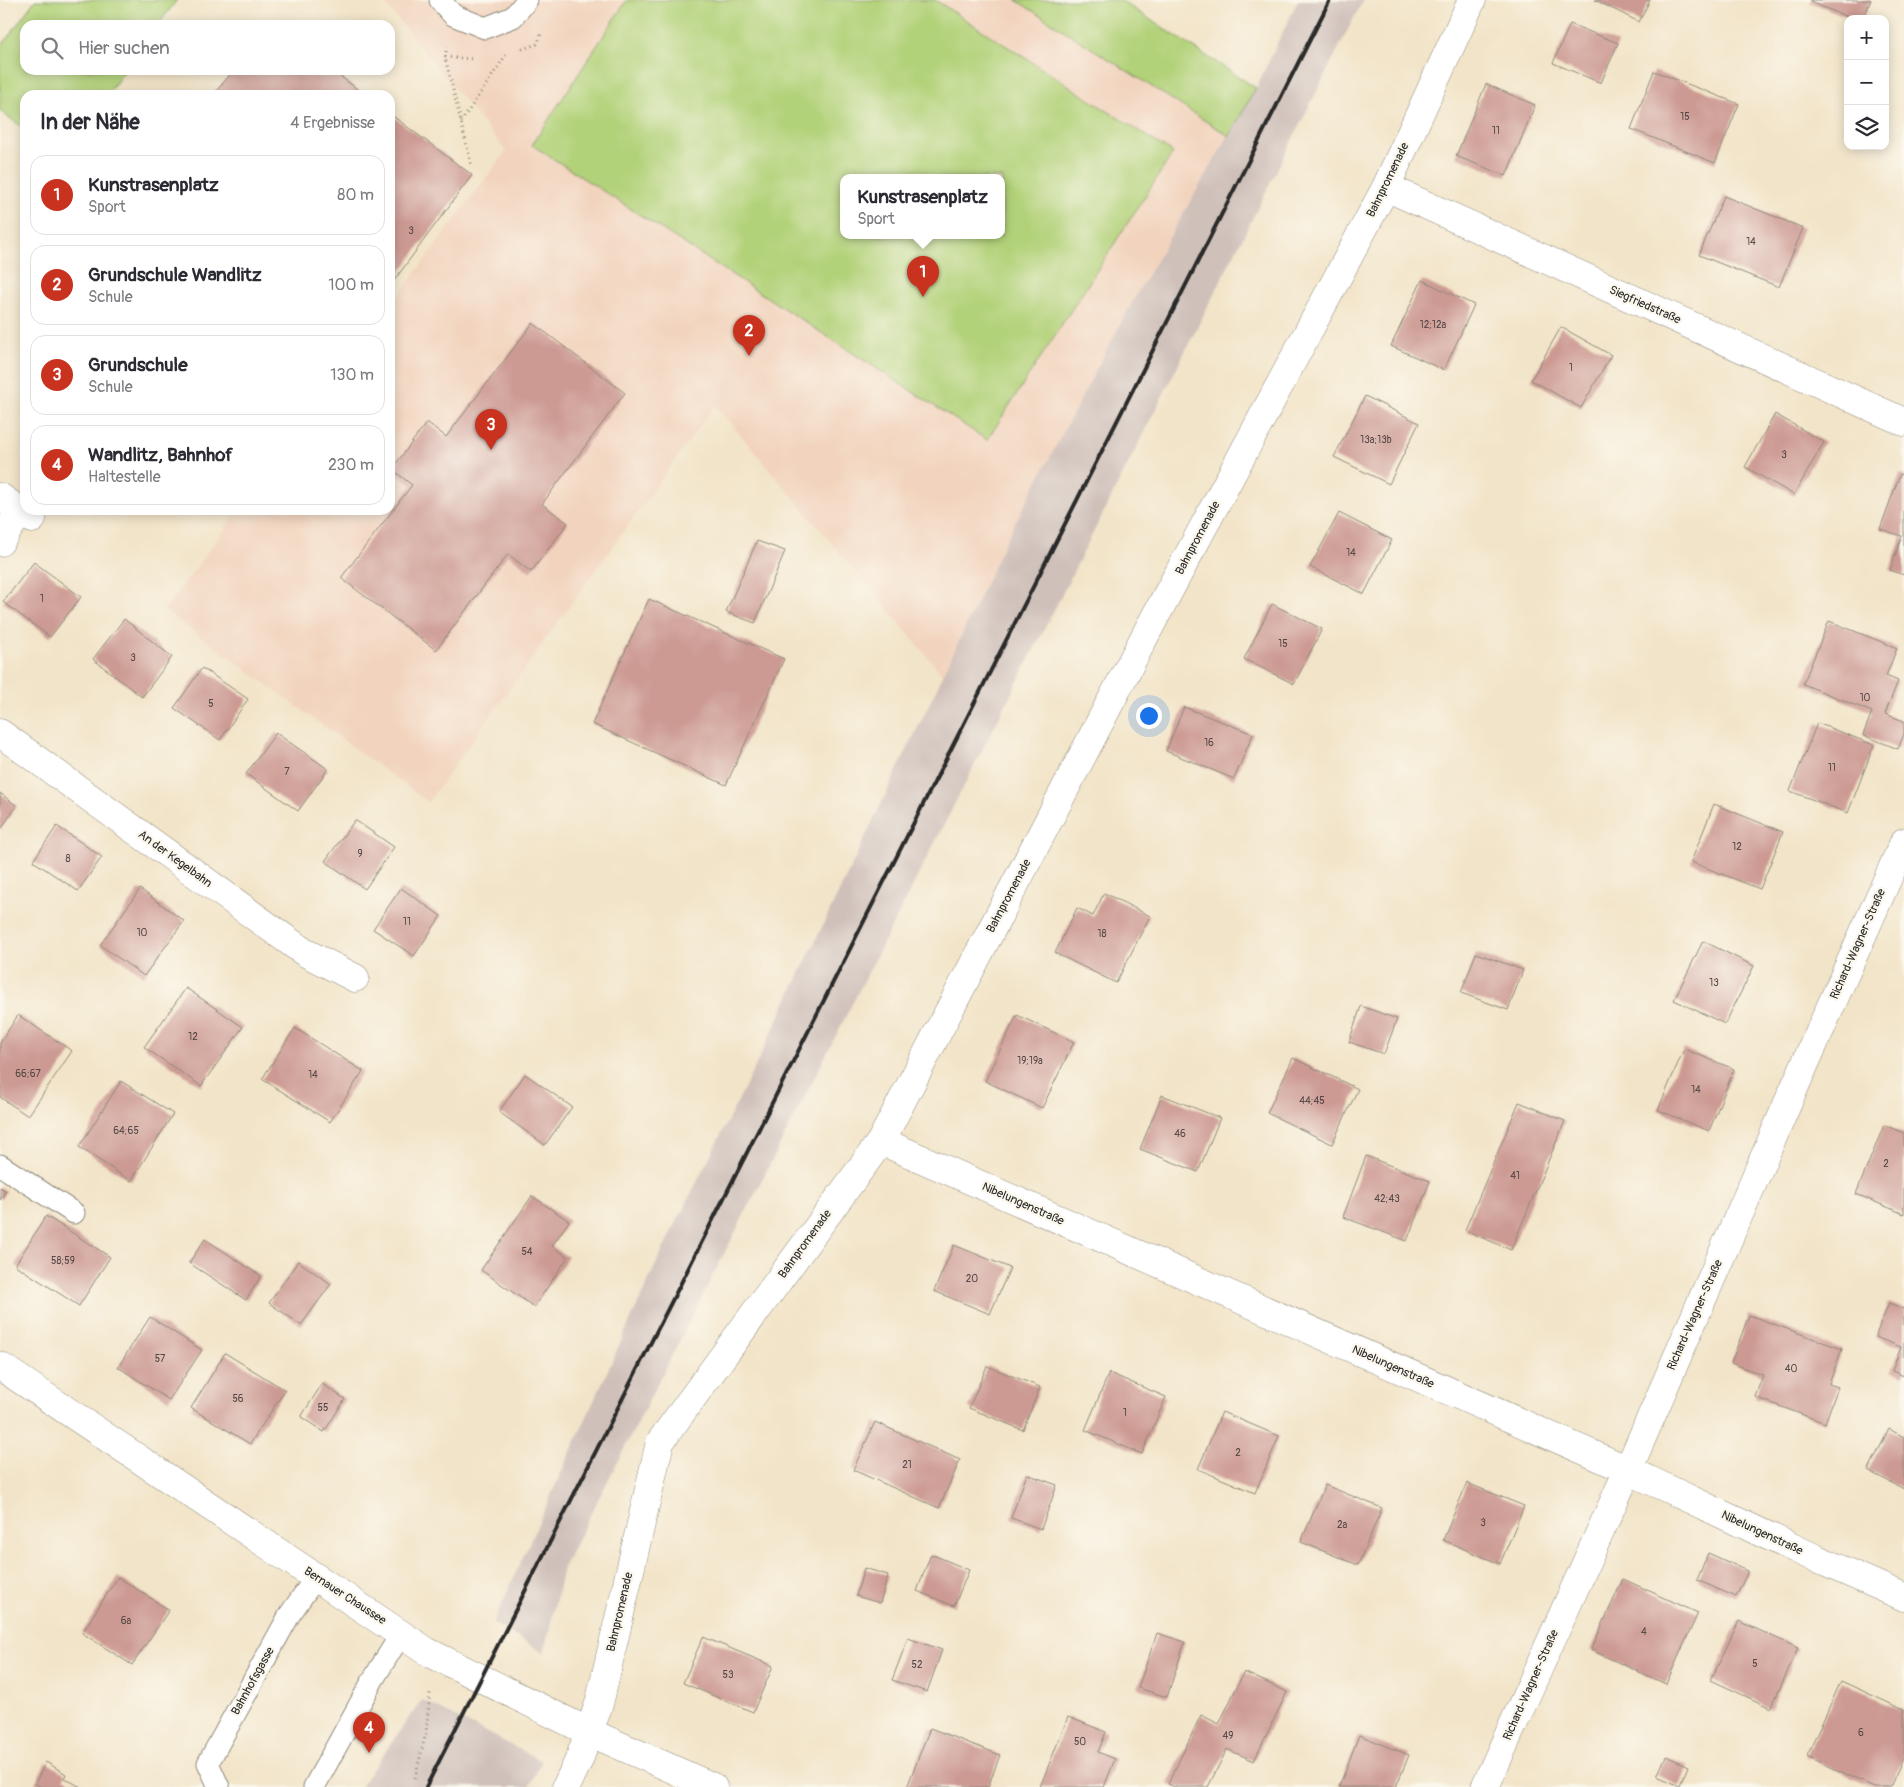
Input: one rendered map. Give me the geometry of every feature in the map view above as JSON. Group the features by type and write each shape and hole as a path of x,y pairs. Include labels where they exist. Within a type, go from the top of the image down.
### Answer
{"street":[{"name":"Bahnpromenade","path":"566,1787 579,1760 599,1704 660,1442 881,1141 1147,632 1386,187 1472,0"},
{"name":"Siegfriedstraße","path":"1386,187 1904,422"},
{"path":"0,542 17,509"},
{"name":"An der Kegelbahn","path":"0,733 304,952 355,978"},
{"name":"Richard-Wagner-Straße","path":"1485,1787 1628,1470 1796,1084 1904,842"},
{"name":"Nibelungenstraße","path":"881,1141 1628,1470 1814,1558 1904,1597"},
{"name":"Bernauer Chaussee","path":"0,1366 434,1655 589,1732 713,1787"}],"lane":[{"path":"446,7 485,28 513,17 526,0"},
{"path":"0,1165 74,1213"},
{"name":"Bahnhofsgasse","path":"219,1787 208,1762 290,1614 316,1577"},
{"path":"314,1787 374,1678 402,1634"}],"path":[{"path":"446,7 444,57 472,167"},
{"path":"461,122 506,55"},
{"path":"415,1778 426,1733 430,1694"}],"shaded area":[{"path":"382,0 1016,0 1229,136 1003,546 943,675 715,405 428,802 164,610 235,515 395,515 395,300 506,151"},
{"path":"1298,0 1363,0 1053,612 563,1568 544,1653 493,1623 662,1251 754,1069 1003,546 1131,304 1256,88"},
{"path":"422,1700 542,1761 529,1787 360,1787"}],"green space":[{"path":"35,0 177,0 162,20 20,20"},
{"path":"627,0 935,0 1173,153 987,440 532,145"},
{"path":"1016,0 1120,0 1256,88 1229,136"},
{"path":"20,21 20,75 121,75 111,90 20,90 20,125 0,111 0,48"}],"building":[{"path":"1595,0 1650,0 1639,22"},
{"path":"1811,0 1871,0 1865,15 1844,15 1810,2"},
{"path":"1570,24 1618,43 1601,83 1553,63"},
{"path":"1654,71 1739,104 1715,163 1631,129"},
{"path":"230,75 339,75 358,90 217,90"},
{"path":"1486,84 1535,105 1506,176 1456,156"},
{"path":"395,118 472,175 395,279"},
{"path":"1724,196 1803,228 1779,287 1699,255"},
{"path":"1422,280 1474,305 1444,370 1391,346"},
{"path":"533,323 625,393 542,504 568,523 531,572 508,554 436,650 341,578 389,515 395,515 395,507 412,485 395,471 395,465 427,422 446,437"},
{"path":"1561,327 1611,355 1581,408 1531,380"},
{"path":"1365,396 1419,423 1389,484 1334,457"},
{"path":"1775,414 1824,442 1794,495 1745,467"},
{"path":"1900,474 1904,475 1904,575 1890,570 1902,536 1880,529"},
{"path":"1339,513 1392,540 1364,594 1310,567"},
{"path":"757,541 785,551 755,623 726,612"},
{"path":"34,562 81,597 50,637 3,602"},
{"path":"649,599 784,659 726,785 592,724"},
{"path":"1272,604 1322,629 1294,684 1244,659"},
{"path":"124,619 172,657 142,697 93,659"},
{"path":"1829,621 1897,648 1886,676 1898,681 1885,714 1904,721 1904,734 1898,749 1863,735 1872,712 1803,684"},
{"path":"202,668 248,699 220,740 174,708"},
{"path":"1184,707 1253,734 1234,779 1166,751"},
{"path":"1817,723 1874,745 1848,813 1790,791"},
{"path":"276,733 328,769 298,811 246,774"},
{"path":"0,793 17,806 0,830"},
{"path":"1714,804 1783,832 1760,889 1691,862"},
{"path":"355,820 394,847 365,889 325,861"},
{"path":"57,826 102,857 78,891 33,861"},
{"path":"401,888 441,916 414,956 373,929"},
{"path":"140,889 184,921 144,976 100,945"},
{"path":"1104,893 1150,916 1116,983 1055,953 1077,908 1093,916"},
{"path":"1703,941 1754,966 1725,1024 1674,1000"},
{"path":"1476,953 1523,970 1508,1010 1461,993"},
{"path":"186,988 243,1027 201,1086 144,1047"},
{"path":"1361,1006 1397,1019 1384,1054 1349,1042"},
{"path":"18,1015 72,1051 28,1116 0,1097 0,1043"},
{"path":"1017,1015 1074,1042 1042,1108 985,1081"},
{"path":"295,1028 363,1071 330,1122 262,1079"},
{"path":"1684,1049 1734,1069 1709,1131 1658,1110"},
{"path":"1293,1058 1358,1089 1332,1144 1267,1113"},
{"path":"525,1074 572,1107 545,1145 499,1112"},
{"path":"121,1081 173,1114 131,1181 79,1147"},
{"path":"1162,1095 1220,1118 1198,1172 1140,1149"},
{"path":"1519,1102 1565,1121 1511,1250 1465,1230"},
{"path":"1884,1125 1904,1133 1904,1214 1856,1194"},
{"path":"1366,1156 1430,1181 1407,1241 1343,1217"},
{"path":"0,1187 6,1191 0,1200"},
{"path":"532,1196 569,1221 552,1246 568,1257 534,1307 481,1270"},
{"path":"46,1216 110,1257 79,1306 15,1265"},
{"path":"205,1239 261,1276 246,1300 189,1263"},
{"path":"954,1245 1010,1268 990,1314 934,1291"},
{"path":"298,1261 331,1284 301,1325 269,1303"},
{"path":"1889,1303 1904,1309 1904,1376 1892,1371 1901,1347 1875,1337"},
{"path":"1749,1315 1842,1349 1829,1384 1838,1387 1825,1423 1755,1397 1763,1375 1731,1363"},
{"path":"150,1317 202,1350 169,1400 118,1367"},
{"path":"225,1353 285,1390 250,1444 191,1408"},
{"path":"987,1366 1040,1387 1023,1430 969,1408"},
{"path":"1109,1373 1166,1397 1142,1454 1085,1430"},
{"path":"322,1384 345,1399 324,1432 301,1417"},
{"path":"1222,1412 1279,1436 1255,1493 1198,1469"},
{"path":"875,1422 960,1460 939,1508 853,1470"},
{"path":"1889,1429 1904,1437 1904,1489 1868,1471"},
{"path":"1027,1474 1057,1485 1041,1529 1011,1518"},
{"path":"1467,1483 1524,1506 1500,1564 1443,1540"},
{"path":"1325,1485 1382,1508 1358,1565 1301,1542"},
{"path":"1708,1553 1748,1571 1736,1597 1697,1580"},
{"path":"931,1554 969,1570 954,1606 917,1591"},
{"path":"864,1568 888,1575 880,1603 856,1596"},
{"path":"118,1577 169,1610 132,1665 82,1633"},
{"path":"1623,1579 1698,1613 1666,1684 1591,1650"},
{"path":"1739,1621 1798,1648 1771,1708 1711,1680"},
{"path":"1157,1633 1185,1642 1167,1697 1138,1688"},
{"path":"703,1637 773,1666 753,1712 683,1683"},
{"path":"908,1638 942,1650 927,1692 892,1680"},
{"path":"1244,1672 1287,1692 1254,1761 1227,1749 1208,1787 1175,1787 1168,1784 1201,1715 1219,1724"},
{"path":"1841,1681 1904,1710 1904,1756 1890,1787 1874,1787 1807,1756"},
{"path":"1068,1717 1106,1732 1098,1752 1115,1759 1104,1787 1040,1787"},
{"path":"930,1728 1000,1755 988,1787 907,1787"},
{"path":"1359,1735 1409,1755 1396,1787 1339,1787"},
{"path":"1666,1756 1688,1766 1680,1786 1657,1776"},
{"path":"46,1762 66,1774 64,1778 81,1787 41,1787 35,1783"}],"railway":[{"path":"426,1787 1330,0"}],"place":[{"name":"Kunstrasenplatz","path":"923,297"},
{"name":"Grundschule Wandlitz","path":"749,356"},
{"name":"Grundschule","path":"491,450"},
{"name":"Wandlitz, Bahnhof","path":"369,1753"}]}
